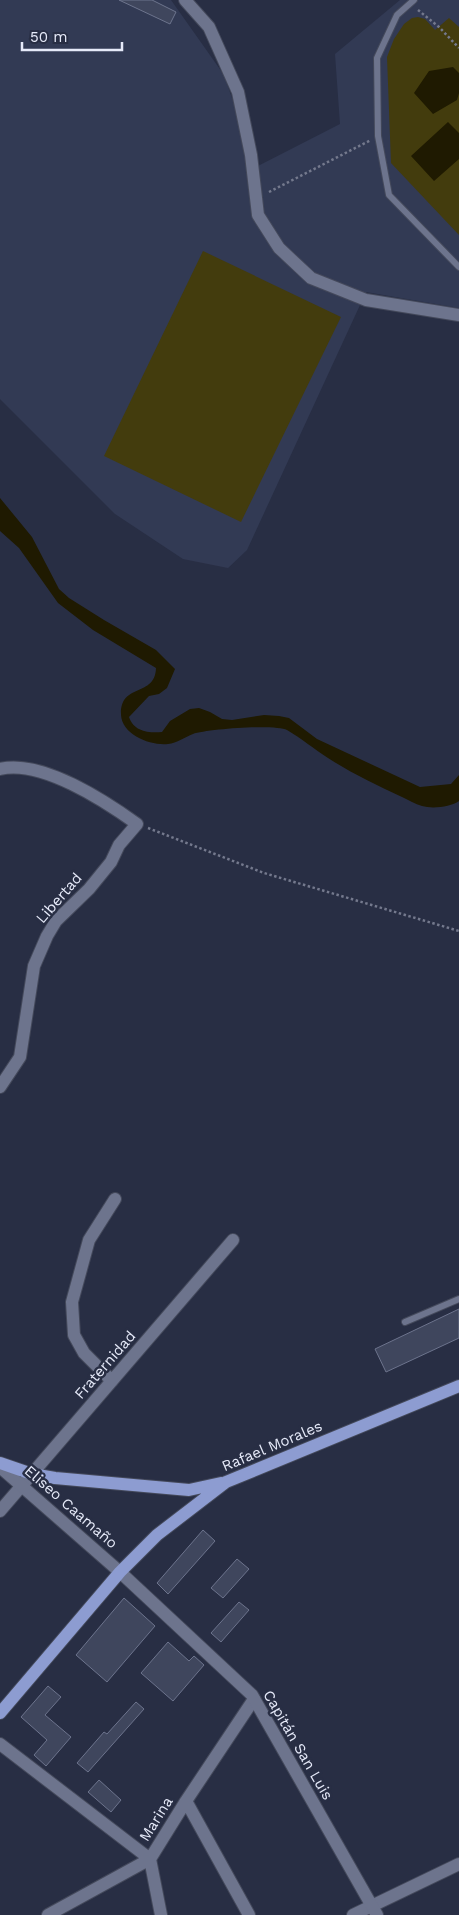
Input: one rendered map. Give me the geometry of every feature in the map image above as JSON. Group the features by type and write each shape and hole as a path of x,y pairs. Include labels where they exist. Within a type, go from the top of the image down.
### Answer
{"main road":[{"name":"Rafael Morales","path":"0,1713 120,1572 157,1535 226,1482 458,1384"},
{"path":"0,1463 32,1474 55,1478 189,1490 226,1482"}],"street":[{"path":"185,0 208,27 238,92 252,155 258,215 278,248 311,278 366,300 459,315"},
{"path":"6,768 42,772 71,784 106,802 137,824"},
{"name":"Libertad","path":"0,1087 20,1057 34,966 47,936 56,922 89,889 111,862 119,845 137,824"},
{"path":"112,1381 84,1353 74,1335 72,1302 89,1240 115,1199"},
{"name":"Fraternidad","path":"0,1510 22,1487 233,1240"},
{"name":"Eliseo Caamaño","path":"0,1467 120,1572"},
{"name":"Capitán San Luis","path":"120,1572 252,1695 374,1910"},
{"name":"Marina","path":"48,1915 150,1859 254,1699"},
{"path":"0,1744 150,1859 161,1915"},
{"path":"186,1801 249,1915"},
{"path":"352,1915 374,1910 459,1864"}],"lane":[{"path":"412,2 397,15 377,58 378,136 389,195 459,267"},
{"path":"405,1322 459,1299"}],"path":[{"path":"412,2 459,48"},
{"path":"256,199 378,136"},
{"path":"137,824 264,873 459,931"}],"shaded area":[{"path":"0,0 171,0 224,75 256,167 340,124 335,54 400,0 459,0 459,308 366,292 247,550 228,568 183,559 115,514 0,399"},
{"path":"412,18 425,19 435,30 449,18 459,27 459,235 391,163 387,57 394,39 404,24"},
{"path":"453,67 459,73 457,100 433,114 414,93 429,71"},
{"path":"448,122 459,133 459,159 434,181 411,156"},
{"path":"203,251 341,317 241,522 104,456"},
{"path":"0,498 32,537 59,589 69,598 156,650 175,669 167,688 159,694 149,696 129,717 138,729 147,732 162,732 170,721 190,709 199,708 222,719 232,720 264,715 289,718 317,739 420,787 451,784 459,775 459,801 451,805 436,807 426,807 417,804 355,774 292,733 280,728 256,727 212,730 193,734 168,744 154,743 138,738 126,728 123,722 121,715 122,705 131,694 150,683 156,668 93,630 58,603 19,548 0,531"}],"building":[{"path":"119,0 152,0 176,12 170,24"},
{"path":"459,1309 459,1338 386,1372 375,1349"},
{"path":"203,1530 215,1541 168,1594 157,1583"},
{"path":"237,1559 249,1569 223,1598 211,1588"},
{"path":"124,1598 155,1626 107,1682 76,1655"},
{"path":"239,1602 249,1610 221,1642 211,1633"},
{"path":"168,1642 189,1661 194,1656 204,1665 173,1701 141,1673"},
{"path":"48,1686 61,1697 45,1715 71,1737 46,1766 34,1755 47,1740 21,1717"},
{"path":"136,1702 144,1709 88,1772 77,1763 104,1732 107,1734"},
{"path":"99,1780 121,1800 111,1812 88,1792"}]}
